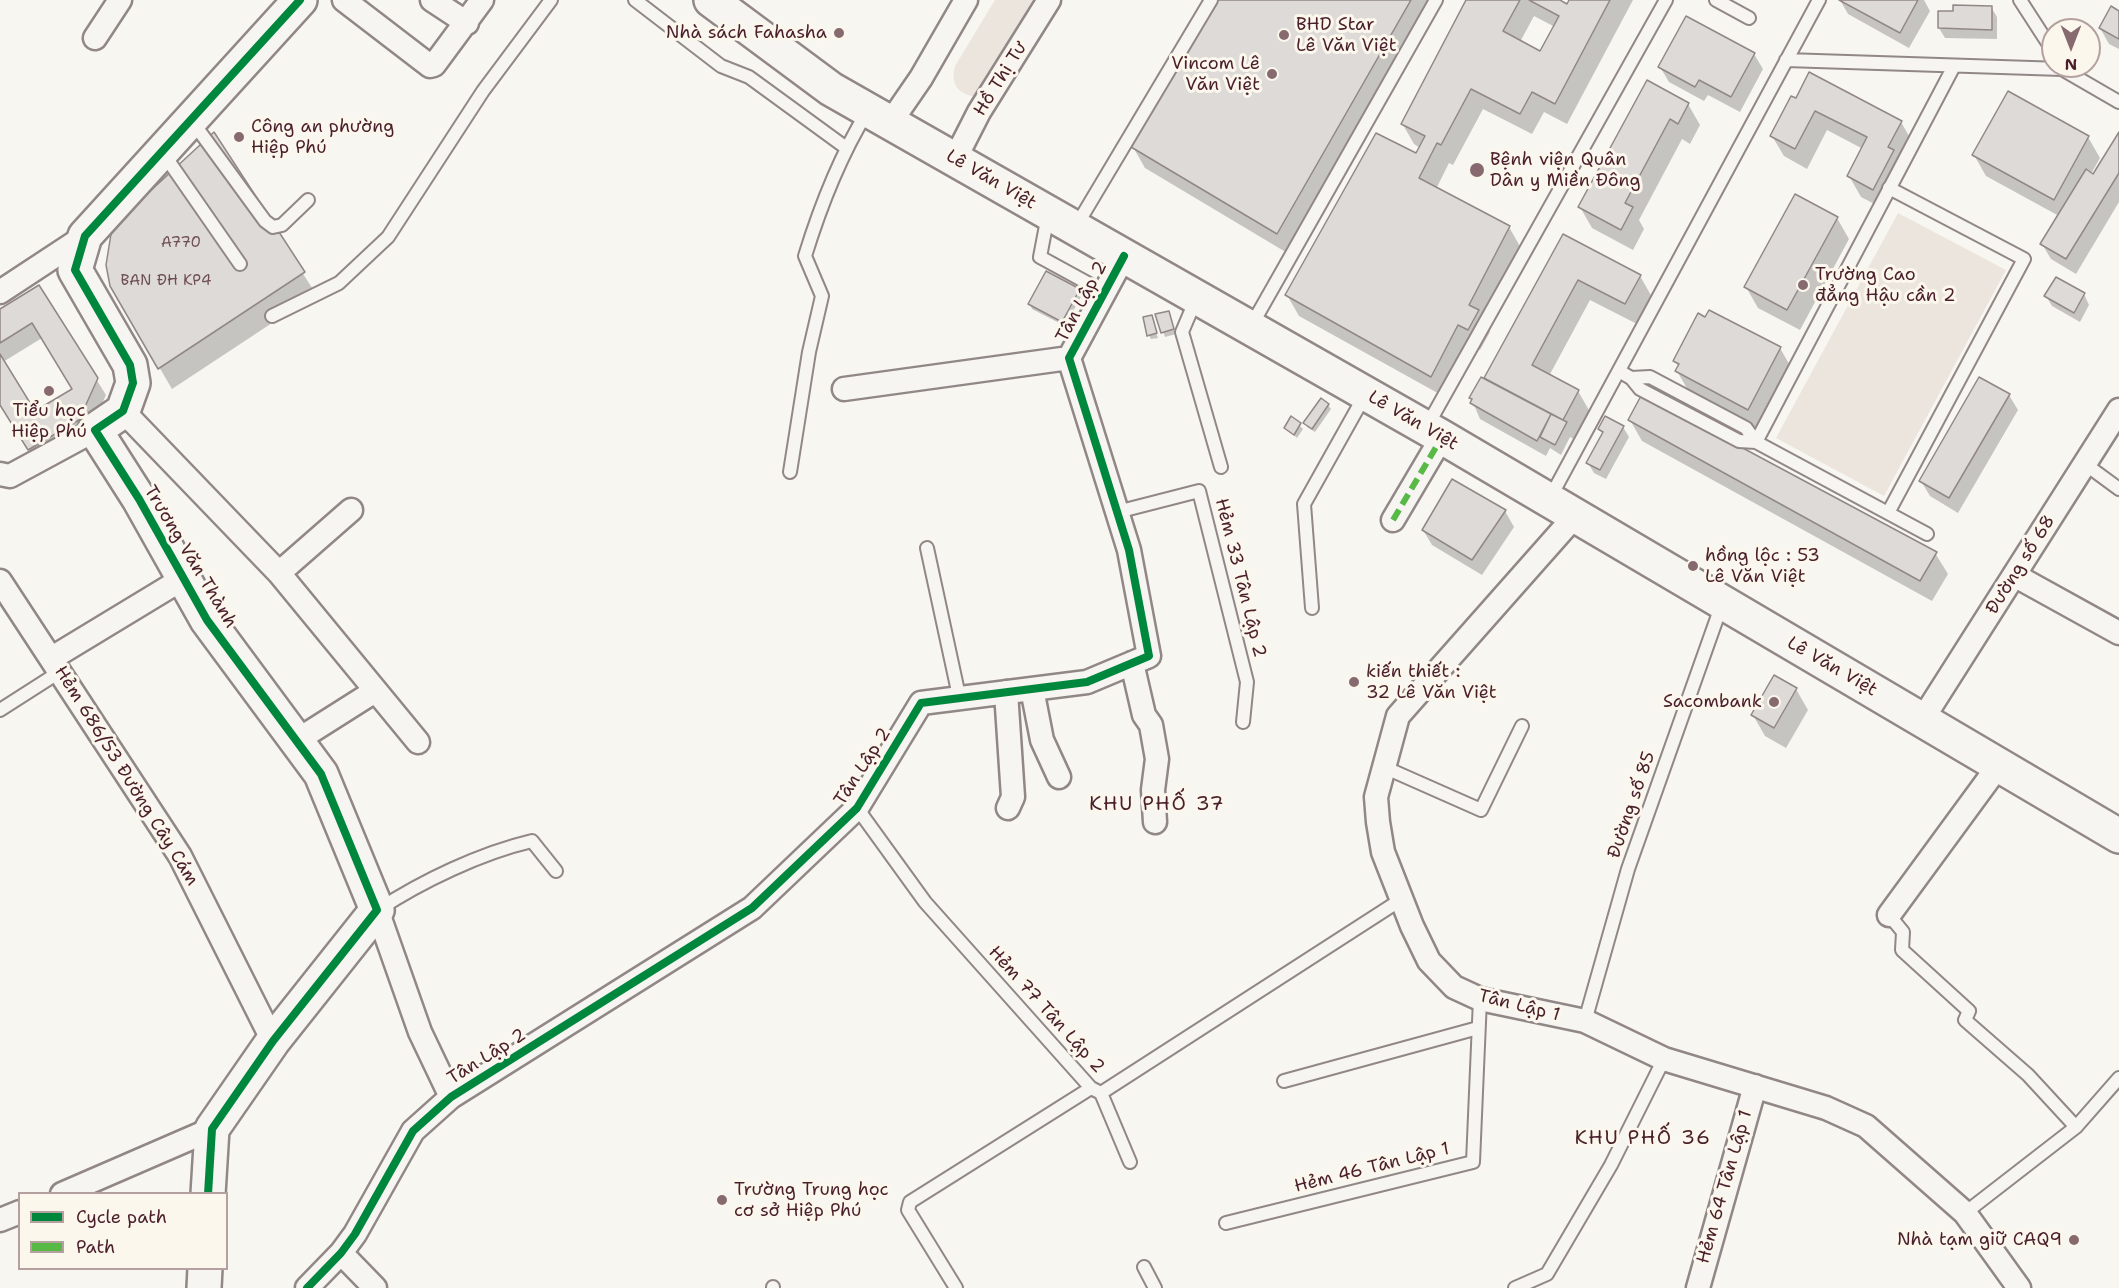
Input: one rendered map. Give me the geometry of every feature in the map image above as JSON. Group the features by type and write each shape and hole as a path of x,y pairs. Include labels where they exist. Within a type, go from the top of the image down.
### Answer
{"main road":[{"path":"95,430 123,411 133,383 130,365 89,309 75,270 85,236 300,0"},
{"name":"Lê Văn Việt","path":"711,0 831,89 1434,433 2119,836"},
{"name":"Trương Văn Thành","path":"95,430 207,620 321,774 377,910"},
{"path":"208,1192 212,1129 273,1041 377,910"},
{"path":"204,1288 205,1270"}],"street":[{"path":"95,38 120,0"},
{"path":"344,0 430,66 434,65 482,0"},
{"path":"432,0 467,23"},
{"path":"879,117 921,78 966,0"},
{"name":"Hồ Thị Tư","path":"955,159 979,112 1049,0"},
{"path":"0,292 85,236"},
{"name":"Tân Lập 2","path":"307,1288 341,1253 355,1234 412,1131 451,1097 752,908 858,808 921,703 958,696 1087,682 1149,656 1129,550 1069,358 1124,256"},
{"path":"844,388 1069,358"},
{"name":"Đường số 68","path":"1922,720 2119,410"},
{"path":"123,411 279,573 418,742"},
{"path":"3,470 95,430"},
{"path":"1393,520 1434,433"},
{"name":"Tân Lập 1","path":"1562,508 1398,716 1386,768 1376,797 1378,822 1383,852 1412,926 1430,961 1454,987 1480,999 1585,1022 1664,1059 1826,1108 1866,1126 1965,1213 2019,1288"},
{"path":"279,573 351,510"},
{"path":"2014,575 2119,633"},
{"path":"57,665 184,578"},
{"name":"Hẻm 686/53 Đường Cây Cám","path":"0,581 180,856 273,1041"},
{"path":"1132,663 1144,715 1151,725 1157,759 1153,790 1155,822"},
{"path":"1032,688 1042,740 1059,777"},
{"path":"296,741 375,691"},
{"path":"1006,692 1013,797 1008,808"},
{"path":"1889,915 1999,765"},
{"path":"377,910 420,1032 451,1097"},
{"name":"Hẻm 64 Tân Lập 1","path":"1698,1288 1755,1086"},
{"path":"67,1192 212,1129"},
{"path":"0,1220 18,1213"},
{"path":"341,1253 375,1288"}],"lane":[{"path":"272,316 339,283 388,237 483,91 550,0"},
{"path":"635,0 721,66 749,78 845,147"},
{"path":"1104,292 1040,257 1061,221 1211,0"},
{"path":"1250,328 1436,0"},
{"path":"1434,433 1666,0"},
{"path":"1716,0 1749,18"},
{"path":"1562,508 1619,371 1819,0"},
{"path":"2020,0 2041,32"},
{"path":"1786,60 2041,68"},
{"path":"1756,442 1954,66"},
{"path":"2078,78 2119,102"},
{"path":"790,472 809,352 822,296 805,256 824,195 845,147 879,117"},
{"path":"192,120 265,221 273,227 282,225 308,200"},
{"path":"162,152 240,264"},
{"path":"1888,513 2024,259 1890,188"},
{"path":"1196,297 1182,332 1221,467"},
{"path":"1619,371 1631,378 1640,389 1733,438 1748,443 1756,442 1927,534"},
{"path":"1312,608 1304,504 1366,394"},
{"path":"2085,464 2119,489"},
{"name":"Hẻm 33 Tân Lập 2","path":"1117,512 1200,491 1248,682 1243,722"},
{"path":"927,548 958,696"},
{"name":"Đường số 85","path":"1585,1022 1628,869 1722,603"},
{"path":"0,710 57,665"},
{"path":"1386,768 1481,810 1522,726"},
{"name":"Hẻm 77 Tân Lập 2","path":"858,808 925,902 1096,1090 1402,899"},
{"path":"377,910 401,894 506,847 532,841 556,871"},
{"path":"1889,915 1903,932 1902,950 1969,1011 1965,1020 2028,1076 2076,1127"},
{"name":"Hẻm 46 Tân Lập 1","path":"1226,1223 1473,1162 1480,999"},
{"path":"1284,1081 1478,1029"},
{"path":"1515,1288 1547,1274 1611,1165 1664,1059"},
{"path":"1965,1213 2076,1127 2119,1078"},
{"path":"956,1288 908,1210 910,1202 1096,1090 1130,1162"},
{"path":"1144,1267 1155,1288"}],"shaded area":[{"path":"995,0 1044,0 977,97 970,96 957,88 954,78 955,66"},
{"path":"1898,213 2006,270 1884,496 1776,438"}],"building":[{"name":"Vincom Lê Văn Việt","path":"1217,0 1411,0 1277,234 1131,147"},
{"path":"1466,0 1520,0 1503,31 1540,51 1559,16 1529,0 1560,0 1567,4 1569,0 1610,0 1555,104 1532,92 1520,114 1471,89 1441,145 1437,143 1419,178 1510,226 1469,305 1479,310 1468,330 1458,325 1431,377 1285,295 1376,133 1416,153 1425,136 1401,124"},
{"path":"1839,0 1918,0 1900,33"},
{"path":"1953,5 1992,6 1992,30 1938,28 1938,11 1953,11"},
{"path":"2111,6 2119,11 2119,39 2101,29 2101,24"},
{"path":"1686,16 1755,53 1731,97 1699,80 1695,87 1658,67"},
{"path":"1809,72 1902,121 1888,147 1894,150 1873,190 1847,176 1867,137 1815,111 1795,149 1770,136 1791,96 1796,98"},
{"path":"1647,80 1689,103 1678,124 1670,119 1625,203 1633,207 1621,230 1578,207"},
{"path":"2008,91 2089,136 2054,200 1972,155"},
{"path":"214,132 305,272 158,369 110,286 106,265 111,234 132,208"},
{"path":"2119,132 2119,173 2066,259 2040,244 2086,169 2093,174"},
{"path":"1795,194 1838,217 1787,310 1744,287"},
{"path":"1563,234 1641,275 1625,304 1578,280 1532,365 1579,390 1563,420 1484,378"},
{"path":"1046,271 1080,289 1062,322 1028,304"},
{"path":"2056,277 2085,293 2074,313 2044,296"},
{"path":"39,285 98,378 79,420 28,450 0,405 0,354 35,411 72,389 32,323 0,343 0,309"},
{"path":"1709,310 1781,347 1748,410 1675,371 1679,364 1673,361 1698,313 1705,317"},
{"path":"1169,311 1174,329 1161,333 1155,314"},
{"path":"1152,315 1157,333 1147,336 1143,317"},
{"path":"1481,377 1551,414 1537,441 1470,403 1472,399 1469,398"},
{"path":"1979,377 2010,394 1949,498 1919,481"},
{"path":"1642,394 1937,552 1920,581 1628,420"},
{"path":"1321,398 1329,404 1312,429 1303,423"},
{"path":"1551,414 1567,422 1555,445 1540,437"},
{"path":"1291,416 1301,423 1294,435 1284,428"},
{"path":"1605,416 1624,426 1600,470 1586,463 1603,432 1598,429"},
{"path":"1452,479 1506,510 1472,560 1422,530"},
{"name":"Sacombank","path":"1774,675 1797,688 1774,728 1751,715"}],"marked path":[{"path":"1393,520 1442,437"}],"cycle path":[{"path":"208,1192 212,1129 273,1041 377,910 321,774 207,620 139,499 95,430 123,411 133,383 130,365 75,270 85,236 300,0"},
{"path":"307,1288 341,1253 355,1234 413,1131 451,1097 752,908 857,808 921,703 1087,682 1149,656 1129,550 1069,358 1124,256"}],"place":[{"name":"Nhà sách Fahasha","path":"839,33"},
{"name":"BHD Star Lê Văn Việt","path":"1284,35"},
{"name":"Vincom Lê Văn Việt","path":"1272,74"},
{"name":"Công an phường Hiệp Phú","path":"239,137"},
{"name":"Bệnh viện Quân Dân y Miền Đông","path":"1477,170"},
{"name":"Trường Cao đẳng Hậu cần 2","path":"1803,285"},
{"name":"Tiểu học Hiệp Phú","path":"49,391"},
{"name":"hồng lộc : 53 Lê Văn Việt","path":"1693,566"},
{"name":"kiến thiết : 32 Lê Văn Việt","path":"1354,682"},
{"name":"Sacombank","path":"1774,702"},
{"name":"Trường Trung học cơ sở Hiệp Phú","path":"722,1200"},
{"name":"Nhà tạm giữ CAQ9","path":"2074,1240"}],"district":[{"name":"KHU PHỐ 37","path":"1157,805"},
{"name":"KHU PHỐ 36","path":"1643,1139"}]}
